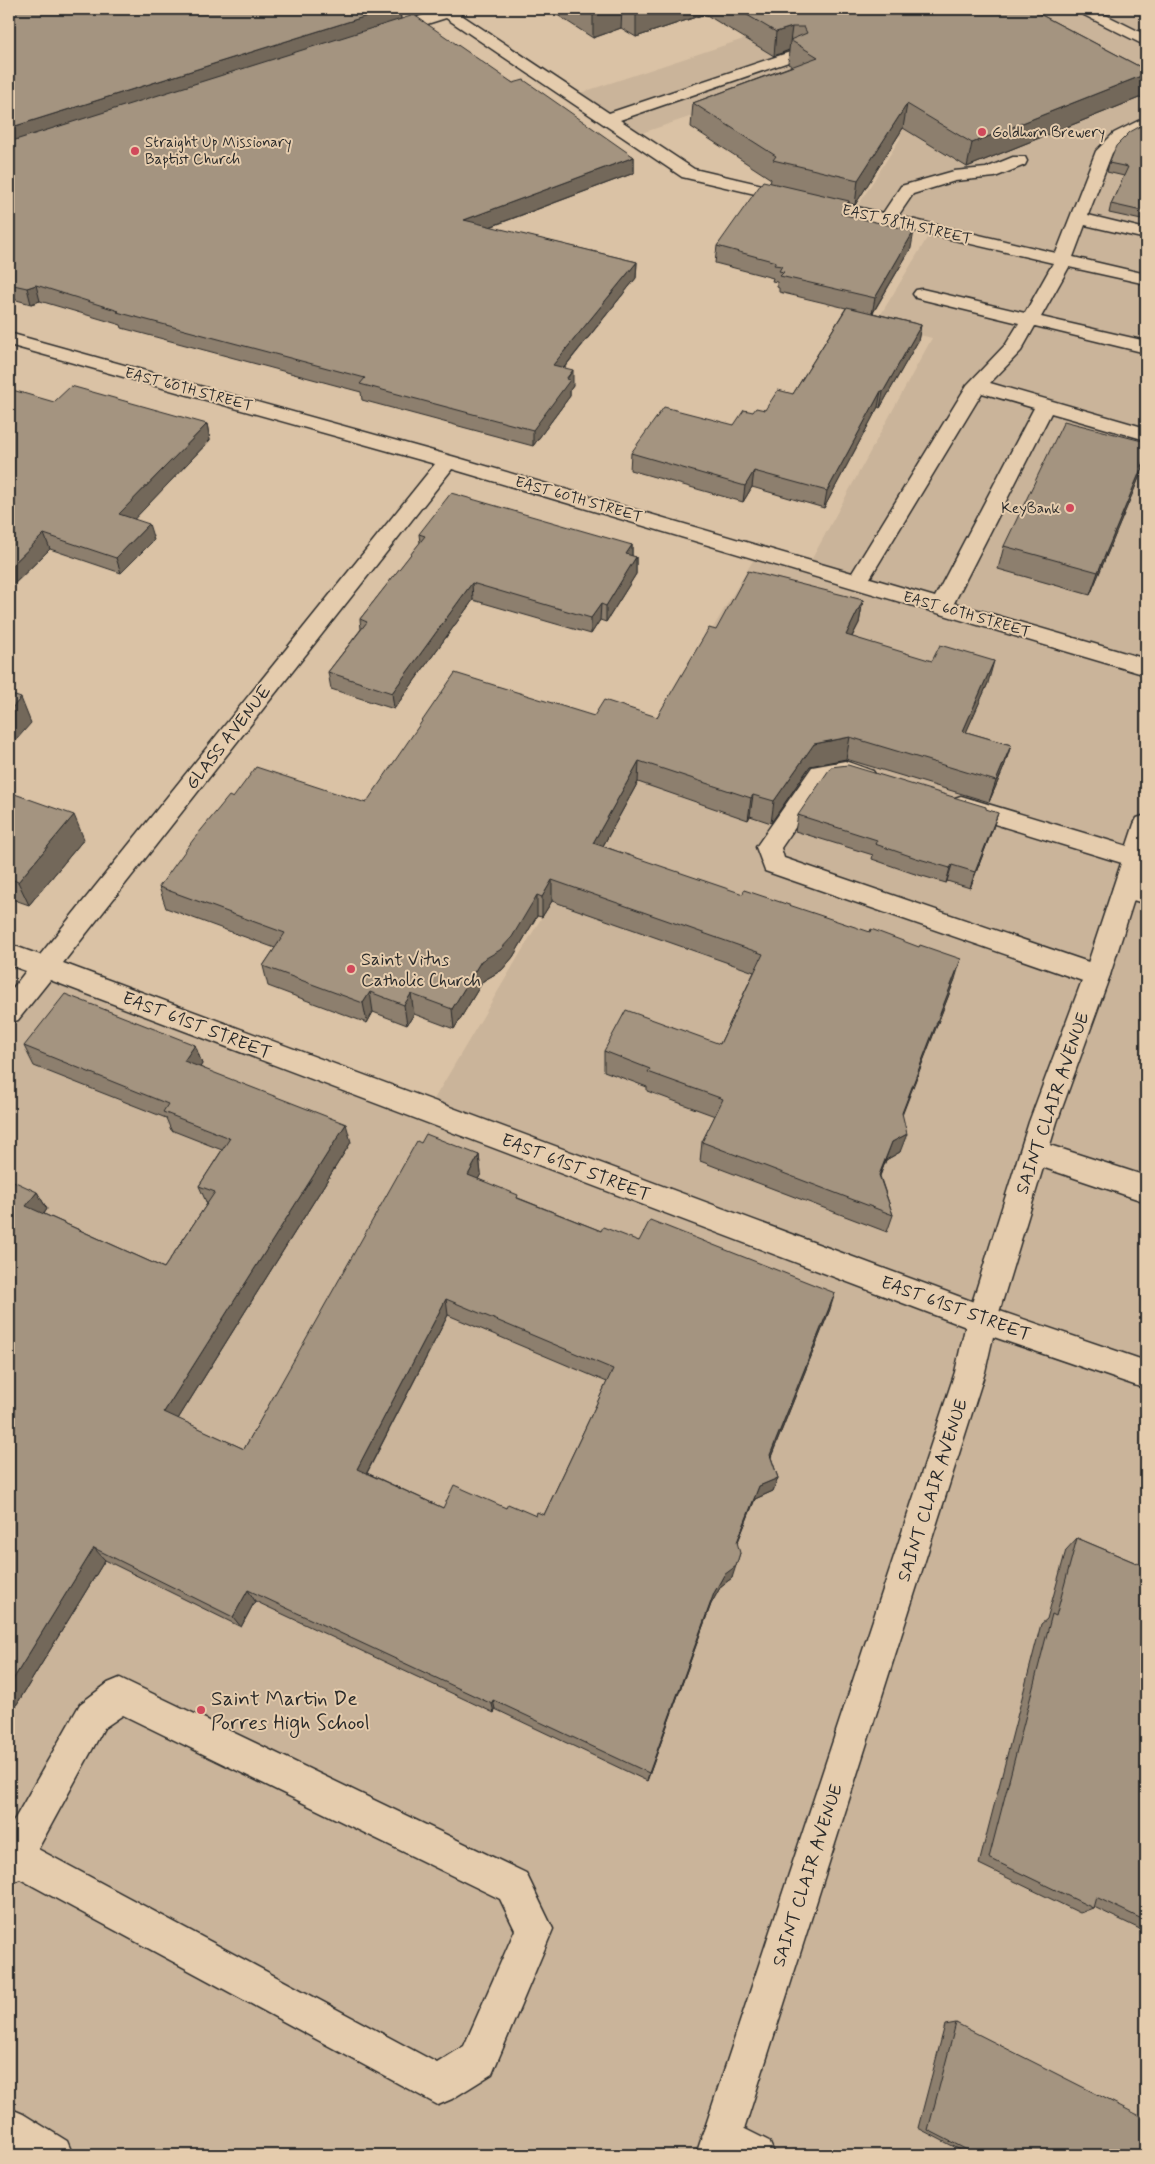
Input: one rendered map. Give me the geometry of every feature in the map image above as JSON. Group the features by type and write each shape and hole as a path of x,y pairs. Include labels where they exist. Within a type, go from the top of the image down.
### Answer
{"street":[{"path":"1083,9 1146,41"},
{"path":"371,37 453,11"},
{"name":"EAST 58TH STREET","path":"453,11 607,119 688,173 1146,280"},
{"path":"607,119 795,55"},
{"path":"858,581 977,385 1014,347 1064,260 1104,152 1116,140 1146,122"},
{"path":"887,220 907,190 954,176 990,174 1019,161"},
{"path":"1079,218 1146,234"},
{"path":"922,294 1146,347"},
{"name":"EAST 60TH STREET","path":"9,339 448,460 1146,666"},
{"path":"977,385 1146,434"},
{"path":"941,606 1045,405"},
{"name":"GLASS AVENUE","path":"9,1012 448,460"},
{"path":"883,782 845,770 820,773 768,847 774,864 1097,975"},
{"path":"940,799 1136,858"},
{"name":"SAINT CLAIR AVENUE","path":"718,2146 970,1372 982,1319 1034,1152 1097,975 1136,891 1136,858 1146,824"},
{"name":"EAST 61ST STREET","path":"9,954 982,1319 1146,1375"},
{"path":"1034,1152 1146,1189"},
{"path":"120,1695 513,1886 534,1929 478,2060 438,2085 12,1860 92,1716 120,1695"},
{"path":"9,2128 53,2155"},
{"path":"718,2146 755,2155"}],"shaded area":[{"path":"792,9 1146,9 1146,2155 9,2155 9,1012 45,968 427,1111 758,552 808,566 932,338 875,324 932,230 854,212 901,137 805,78 633,136 571,96 807,18"}],"building":[{"path":"9,9 389,9 9,128"},
{"path":"584,9 610,9 593,14"},
{"path":"628,9 651,9 636,14"},
{"path":"737,9 1030,9 1146,70 1146,74 972,143 907,104 858,180 773,160 776,156 693,103 818,57 790,40 807,33 804,27 792,27 776,32"},
{"path":"414,15 513,83 524,80 634,157 464,220 637,262 553,365 573,370 566,379 570,380 533,430 360,384 365,378 117,312 119,311 36,285 27,288 9,284 9,142"},
{"path":"1146,123 1146,212 1111,204 1128,167 1109,163 1116,146 1130,132"},
{"path":"763,181 849,201 841,214 914,231 875,298 780,276 784,272 779,271 782,266 774,265 776,262 717,246"},
{"path":"847,307 921,325 883,392 881,391 827,491 754,471 745,486 631,453 664,407 734,425 744,410 753,412 756,408 765,410 778,390 793,394"},
{"path":"71,386 207,424 119,514 149,524 116,558 44,534 9,568 9,389 54,402"},
{"path":"1064,421 1146,442 1146,457 1098,572 1004,546"},
{"path":"451,493 632,545 626,554 636,557 606,606 601,604 591,618 472,583 392,693 328,672 367,622 360,619 425,536 419,534"},
{"path":"748,571 863,600 846,635 932,661 940,645 994,661 963,731 1011,745 996,781 850,737 814,744 774,801 753,795 751,798 639,761 593,843 743,894 744,890 870,932 871,929 919,947 920,945 961,959 902,1113 907,1134 892,1142 879,1175 893,1215 702,1142 723,1099 648,1072 650,1069 604,1051 626,1010 720,1044 763,954 552,880 542,897 537,895 512,937 500,950 481,961 452,1009 411,994 404,1005 370,992 363,1003 263,966 285,933 159,887 193,840 229,796 233,798 256,767 366,803 455,673 594,716 604,700 657,717 709,628 716,630"},
{"path":"9,694 21,698 9,711"},
{"path":"848,765 986,807 986,809 998,813 975,872 952,865 950,868 916,858 875,844 877,840 798,815 831,767"},
{"path":"9,792 74,815 18,882 9,878"},
{"path":"65,994 195,1045 184,1061 346,1124 164,1412 244,1449 417,1141 421,1143 426,1134 479,1155 468,1175 518,1195 517,1198 601,1231 603,1227 639,1241 650,1220 835,1293 770,1455 778,1478 759,1486 737,1542 740,1553 736,1566 724,1575 714,1593 649,1773 493,1700 492,1704 248,1590 233,1617 94,1548 9,1686 9,1179 37,1192 26,1206 164,1268 215,1192 199,1186 230,1138 163,1112 168,1104 24,1046","holes":["446,1299 613,1369 544,1515 537,1512 536,1516 508,1504 506,1508 454,1485 443,1508 357,1469"]},
{"path":"1077,1538 1146,1567 1146,1921 1096,1897 1093,1908 989,1858 1052,1614 1056,1616"},
{"path":"956,2023 1146,2119 1146,2155 977,2155 928,2130"}],"place":[{"name":"Goldhorn Brewery","path":"982,132"},
{"name":"Straight Up Missionary Baptist Church","path":"135,151"},
{"name":"KeyBank","path":"1070,508"},
{"name":"Saint Vitus Catholic Church","path":"351,969"},
{"name":"Saint Martin De Porres High School","path":"201,1710"}]}
